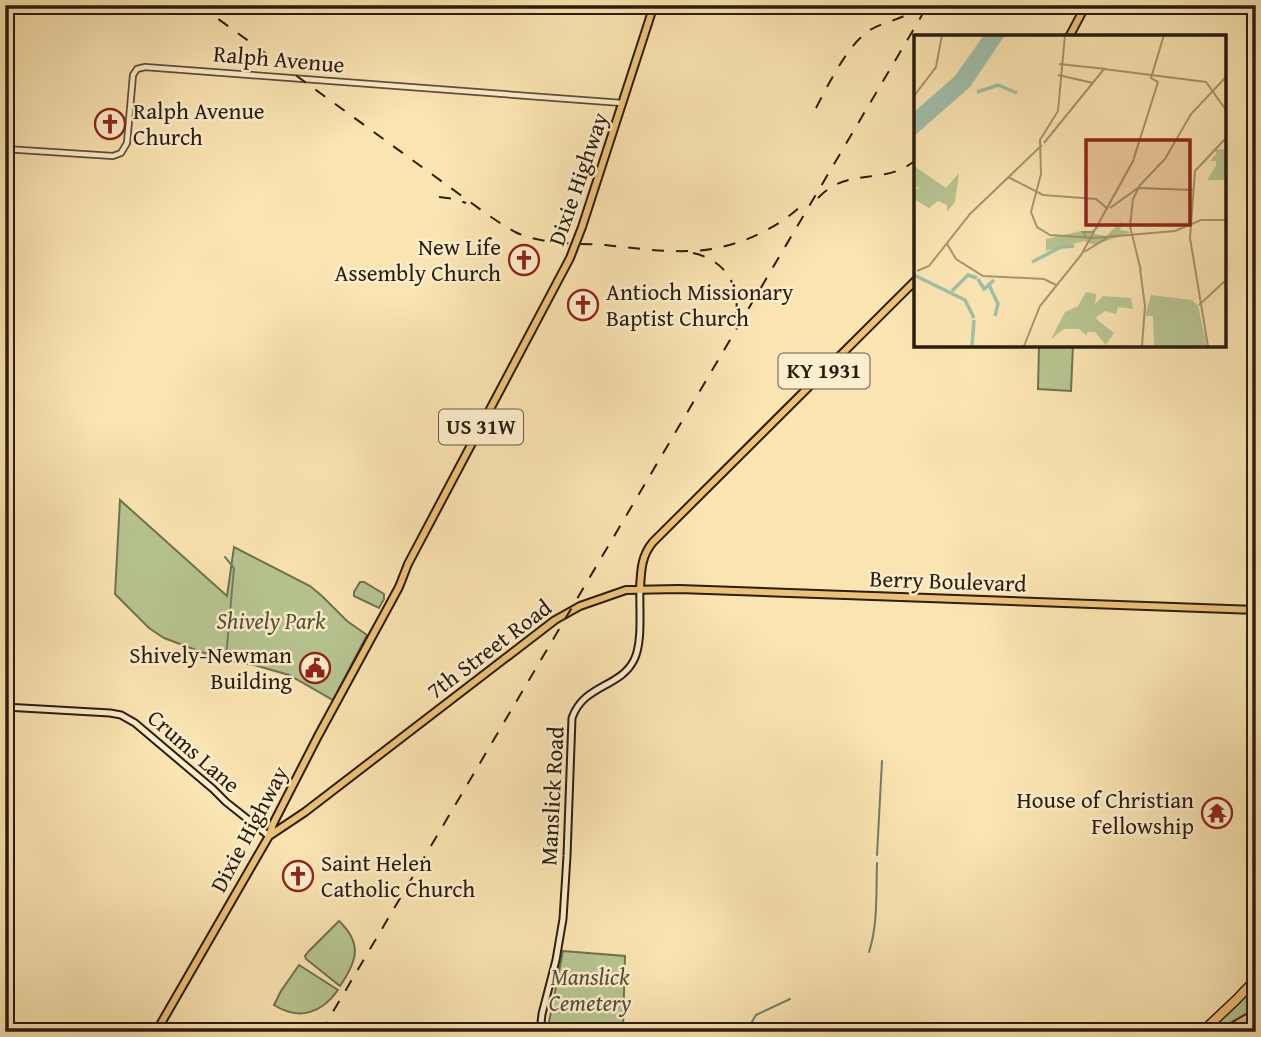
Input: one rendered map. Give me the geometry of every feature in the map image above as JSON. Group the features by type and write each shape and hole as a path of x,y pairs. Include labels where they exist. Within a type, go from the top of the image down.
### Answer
{"highway":[{"path":"1202,1032 1254,982"},
{"path":"1225,1032 1256,1014"},
{"path":"1243,1032 1256,1025"}],"main road":[{"name":"Dixie Highway","path":"156,1032 269,836 300,768 399,587 570,258 654,5"},
{"path":"1070,35 1086,5"},
{"name":"KY 1931","path":"640,589 642,559 653,542 914,282"},
{"name":"Berry Boulevard","path":"640,589 1256,610"},
{"name":"7th Street Road","path":"269,836 555,620 599,599 626,590 640,589"},
{"name":"Manslick Road","path":"540,1032 562,928 572,718 583,698 622,675 635,659 639,635 640,589"},
{"name":"Crums Lane","path":"5,707 124,716 142,728 269,836"}],"street":[{"name":"Ralph Avenue","path":"5,149 113,156 120,153 127,143 132,75 136,69 145,67 623,103"}],"green space":[{"path":"1039,346 1073,346 1071,391 1038,389"},
{"name":"Shively Park","path":"120,500 227,596 234,547 310,586 347,621 367,635 333,700 289,675 220,659 164,638 149,628 115,594"},
{"path":"360,582 384,594 379,608 354,596"},
{"path":"339,921 352,937 355,953 340,986 305,956"},
{"name":"Manslick Cemetery","path":"563,951 625,956 623,1029 701,1032 547,1032"},
{"path":"299,965 338,990 317,1009 292,1013 274,1005"},
{"path":"1256,986 1256,1008 1214,1032 1205,1032"}],"waterway":[{"path":"225,557 234,568 226,657"},
{"path":"877,855 882,761"},
{"path":"869,952 875,920 877,863"},
{"path":"746,1032 756,1015 790,999"}],"railway":[{"path":"199,5 488,215 526,236 559,243 658,250 706,250 737,243 767,230 805,202"},
{"path":"816,108 839,66 862,36 908,14 920,5"},
{"path":"321,1032 928,5"},
{"path":"818,198 842,182 894,172 914,161"},
{"path":"439,197 466,203"},
{"path":"693,253 716,263 730,279 736,301 734,325"}],"place":[{"name":"Ralph Avenue Church","path":"110,124"},
{"name":"New Life Assembly Church","path":"524,260"},
{"name":"Antioch Missionary Baptist Church","path":"583,305"},
{"name":"Shively-Newman Building","path":"315,668"},
{"name":"House of Christian Fellowship","path":"1217,813"},
{"name":"Saint Helen Catholic Church","path":"298,876"}]}
